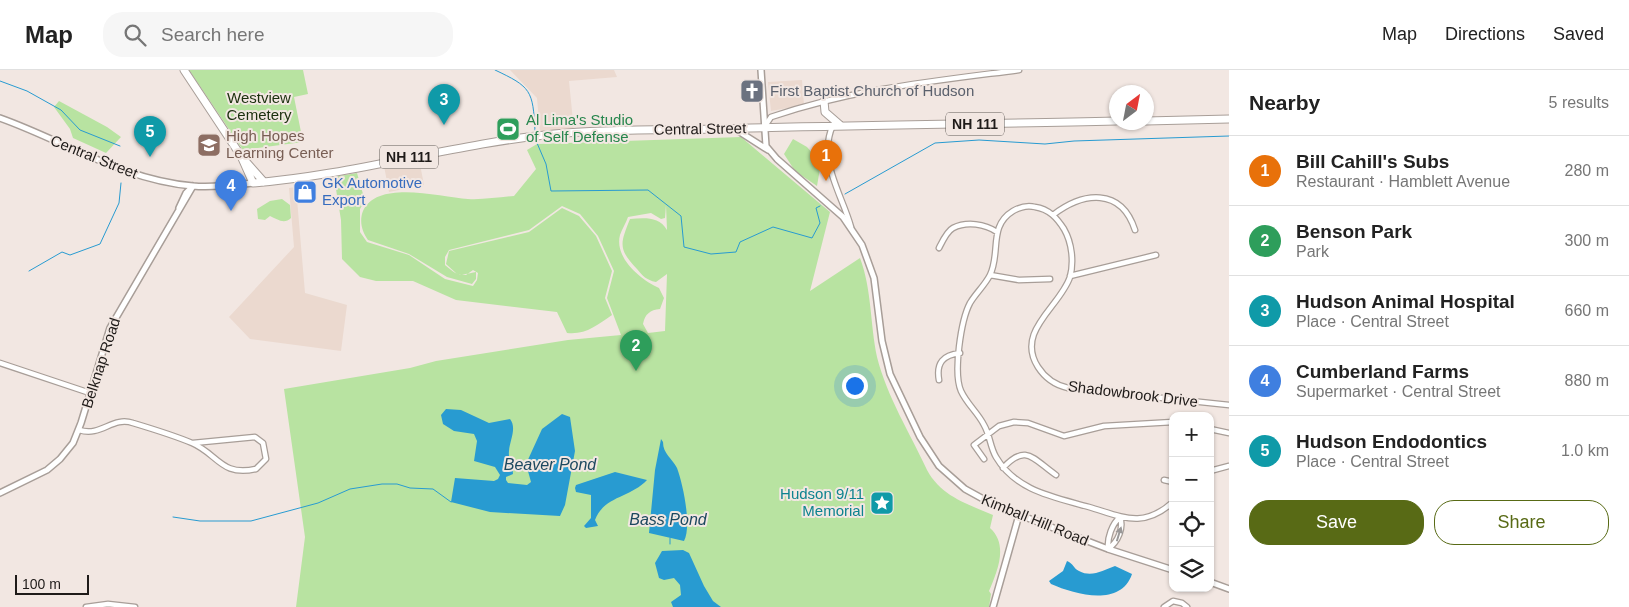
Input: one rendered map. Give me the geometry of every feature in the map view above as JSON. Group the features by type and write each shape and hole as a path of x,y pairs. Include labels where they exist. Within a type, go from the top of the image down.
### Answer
{"main road":[{"path":"184,70 241,156 264,182"},
{"path":"824,102 825,112 837,125"},
{"path":"1154,121 1229,119"},
{"name":"Central Street","path":"253,183 291,179 432,152 554,134 660,129 1109,121"},
{"path":"241,156 253,183"}],"street":[{"path":"761,70 765,142 770,152"},
{"path":"764,127 771,117 824,102 917,82 1019,70"},
{"name":"Central Street","path":"0,118 117,169 144,177 193,186 217,187 253,183"},
{"path":"837,125 828,136 827,153 831,172 851,228"},
{"name":"Kimball Hill Road","path":"732,128 770,152 851,228 867,256 874,278 887,363 897,390 926,447 939,466 965,489 988,502 1108,549 1169,569"},
{"name":"Belknap Road","path":"0,493 47,470 60,459 79,430 110,328 193,186"},
{"path":"1053,215 1072,203 1099,197 1110,200 1124,209 1135,230"},
{"path":"1156,254 1070,276 1070,246 1065,232 1053,215 1036,207 1022,207 1006,216 997,232 990,275 967,310 957,374 960,387 980,418 993,452 1004,468 1030,489 1135,520 1149,518 1169,505"},
{"path":"938,248 951,230 956,227 983,224 997,232"},
{"path":"990,275 1019,280 1050,279"},
{"name":"Shadowbrook Drive","path":"1070,276 1063,290 1038,324 1033,337 1032,346 1036,364 1052,382 1068,388 1229,405"},
{"path":"939,380 938,369 943,358 949,354 960,353"},
{"path":"0,363 90,393"},
{"path":"79,430 96,432 116,422 128,421 193,443 231,470 256,469 266,460 263,443 255,437 193,443"},
{"path":"984,459 974,445 987,433 1003,424 1028,422 1064,436 1104,426 1169,422"},
{"path":"1214,430 1229,433"},
{"path":"1004,468 1013,458 1022,454 1028,455 1056,475"},
{"path":"1214,470 1229,466"},
{"path":"1164,480 1169,481"},
{"path":"993,607 1019,515"},
{"path":"1108,549 1108,541 1120,516"},
{"path":"1108,549 1116,543 1122,523 1120,516"},
{"path":"1214,583 1229,588"},
{"path":"1164,607 1174,601 1182,603 1186,607"},
{"path":"86,607 108,604 135,607"}],"shaded area":[{"path":"510,70 614,70 617,77 569,81 574,131 540,133 537,98"},
{"path":"802,80 804,105 771,111 768,82"},
{"path":"419,159 424,185 389,192 384,166"},
{"path":"296,187 305,293 347,305 341,351 250,339 229,317 294,247 289,188"}],"green space":[{"name":"Westview Cemetery","path":"189,70 303,70 308,94 294,97 303,142 243,150"},
{"path":"59,101 107,127 121,137 106,153 73,138 70,129 54,107"},
{"path":"741,137 830,212 810,291 860,258 867,282 875,345 881,372 927,470 947,493 964,503 993,515 990,528 999,542 1000,559 989,591 991,594 989,607 296,607 305,537 284,389 410,368 436,361 568,340 621,335 607,298 614,271 598,236 580,214 562,206 529,230 449,250 445,257 445,265 454,272 463,275 476,272 476,279 472,284 447,277 409,254 368,240 364,233 361,222 363,211 370,201 382,195 411,192 473,199 514,196 536,169 527,150 537,144","holes":["666,205 667,230 664,225 655,220 646,218 630,219 624,235 623,246 626,256 645,277 656,282 667,274 665,331 648,333 643,324 645,318 653,310 660,309 664,298 659,288 644,280 625,260 619,244 620,235 628,217 651,213 661,219 665,218"]},
{"path":"793,139 807,147 821,163 817,186 795,171 784,154"},
{"path":"357,173 365,201 360,209 360,232 367,242 409,255 445,279 473,286 477,280 478,273 473,270 466,275 457,274 446,264 449,251 529,232 562,208 579,216 596,236 612,271 605,298 612,315 586,331 567,333 557,312 456,300 413,281 376,281 360,277 342,259 341,220 334,177"},
{"path":"282,199 290,205 291,218 286,221 270,216 265,220 258,219 257,209 270,201"}],"water":[{"name":"Beaver Pond","path":"446,409 461,410 489,423 510,419 513,430 509,454 513,474 506,477 506,480 508,483 527,485 531,482 526,464 542,429 562,414 570,417 575,451 565,505 560,516 490,512 451,502 455,478 494,481 500,475 495,467 474,461 477,441 474,434 454,431 443,424 441,415"},
{"name":"Bass Pond","path":"661,439 666,453 677,468 682,484 687,516 684,541 649,533 655,470"},
{"path":"615,472 647,480 605,506 595,520 598,526 586,528 584,526 591,518 591,495 576,492 576,485"},
{"path":"683,550 689,553 713,601 721,607 673,607 671,602 681,595 680,585 674,578 664,580 659,578 655,563 662,551"},
{"path":"1067,561 1077,570 1088,574 1097,573 1115,566 1132,574 1126,584 1118,591 1108,595 1097,596 1073,592 1051,584 1049,581 1063,571"}],"waterway":[{"path":"495,70 516,81 528,92 533,107 535,131"},
{"path":"0,81 27,91 61,110 80,130 120,146"},
{"path":"845,194 935,143 979,140 1045,144 1074,141 1229,136"},
{"path":"537,143 546,164 551,191 648,190 681,216 684,247 711,254 736,252 740,242 773,227 812,238 820,223 816,208 820,206"},
{"path":"29,271 62,252 70,255 100,244 119,203 121,183"},
{"path":"173,517 200,521 251,521 318,503 350,489 382,484 433,489 451,502"},
{"path":"670,538 670,544"}],"place":[{"name":"First Baptist Church of Hudson","path":"752,91"},
{"name":"Hudson Animal Hospital","path":"444,125"},
{"name":"Al Lima's Studio of Self Defense","path":"508,129"},
{"name":"High Hopes Learning Center","path":"209,145"},
{"name":"Hudson Endodontics","path":"150,157"},
{"name":"Bill Cahill's Subs","path":"826,181"},
{"name":"GK Automotive Export","path":"305,192"},
{"name":"Cumberland Farms","path":"231,211"},
{"name":"Benson Park","path":"636,371"},
{"name":"Hudson 9/11 Memorial","path":"882,503"}]}
